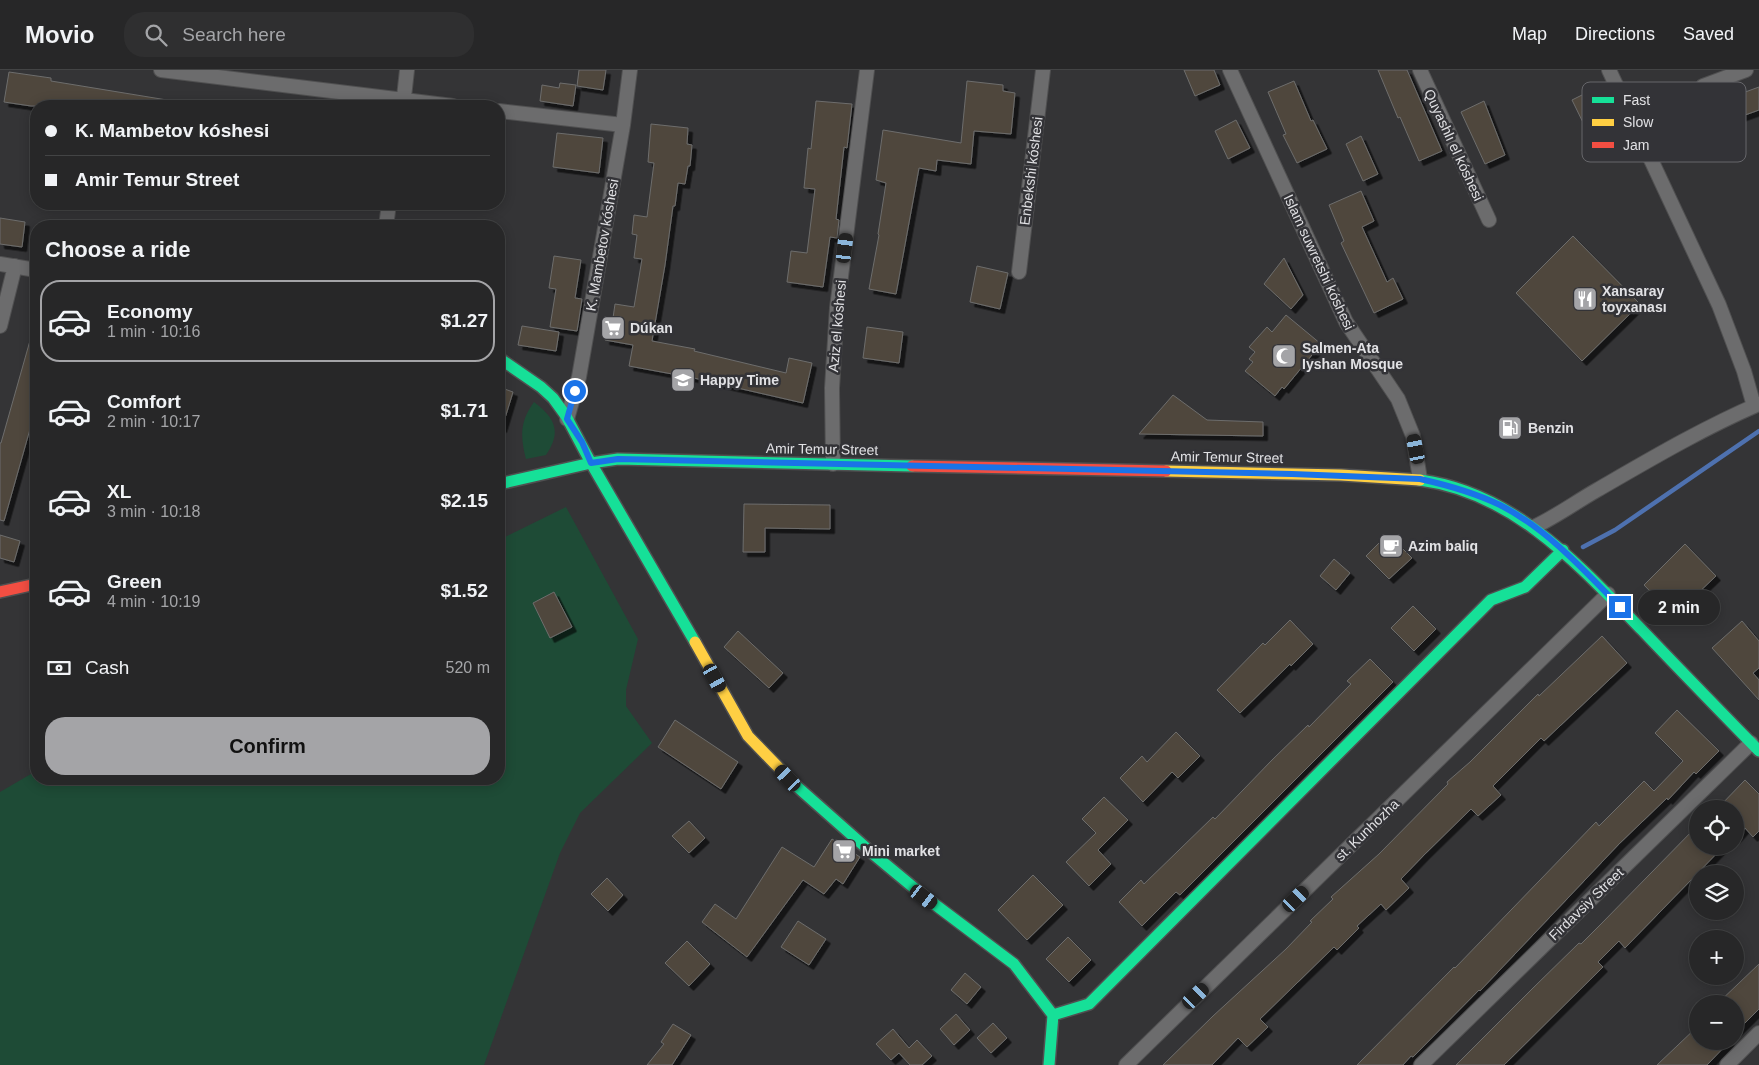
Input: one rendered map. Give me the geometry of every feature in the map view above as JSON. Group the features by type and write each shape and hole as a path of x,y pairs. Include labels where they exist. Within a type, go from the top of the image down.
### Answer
{"street":[{"path":"161,70 375,100"},
{"path":"403,100 407,70"},
{"name":"K. Mambetov kóshesi","path":"567,419 579,377 623,125 630,70"},
{"name":"Aziz el kóshesi","path":"833,464 832,388 837,308 867,70"},
{"name":"Enbekshi kóshesi","path":"1019,272 1043,70"},
{"name":"Islam suwretshi kóshesi","path":"1230,70 1346,322 1398,399 1413,436 1420,479"},
{"name":"Quyashlı el kóshesi","path":"1420,70 1489,220"},
{"path":"1609,70 1615,82"},
{"path":"1714,82 1746,70"},
{"path":"505,112 623,125"},
{"path":"1534,527 1695,436 1757,405 1719,305 1652,162"},
{"path":"0,264 30,269"},
{"path":"0,326 15,266"},
{"path":"505,362 546,391 582,442 591,463 679,612 748,736 792,783 872,853 924,897 1014,964 1053,1015 1049,1065"},
{"name":"Amir Temur Street","path":"505,483 591,463 618,459 1292,474 1420,479 1451,486 1500,505 1534,527 1563,550 1608,594 1755,747"},
{"path":"1053,1015 1089,1004 1491,600 1525,587 1563,550"},
{"path":"0,592 30,585"},
{"name":"st. Kunhozha","path":"1126,1065 1608,594"},
{"name":"Firdavsiy Street","path":"1420,1065 1755,747"},
{"path":"1728,1065 1759,1033"}],"green space":[{"path":"534,402 551,419 555,432 554,439 546,455 526,459 522,429 529,409"},
{"path":"566,507 638,639 626,690 626,706 652,743 580,813 560,853 484,1065 0,1065 0,792 30,774 30,785 505,785 505,537"}],"building":[{"path":"579,70 606,70 603,90 577,86"},
{"path":"1184,70 1214,70 1220,85 1195,96"},
{"path":"1378,70 1407,70 1442,151 1419,161"},
{"path":"9,72 51,78 51,81 167,100 30,100 30,106 4,102"},
{"path":"967,81 1003,85 1003,91 1015,93 1011,134 974,131 971,164 937,160 936,171 919,168 896,294 869,289 886,183 876,180 883,130 961,143"},
{"path":"1294,81 1311,121 1313,120 1327,149 1297,163 1283,135 1286,134 1268,92"},
{"path":"560,83 576,85 573,106 540,101 542,85 559,88"},
{"path":"1759,87 1759,110 1746,115 1746,92"},
{"path":"1582,95 1582,120 1572,100"},
{"path":"816,101 852,104 847,148 844,147 836,219 839,220 837,238 830,237 823,287 787,282 791,251 807,253 815,189 804,188 808,148 811,149"},
{"path":"1484,101 1505,155 1485,164 1461,112"},
{"path":"1236,120 1250,148 1228,159 1215,131"},
{"path":"651,124 688,128 687,144 692,145 690,166 688,166 685,184 678,183 675,206 673,206 652,341 695,349 694,351 786,373 789,358 812,363 803,403 694,378 629,366 633,345 605,340 608,317 613,318 615,304 634,307 642,259 634,258 637,235 632,234 634,215 647,217 654,163 648,162"},
{"path":"557,133 603,138 599,173 553,167"},
{"path":"1361,136 1378,174 1363,181 1346,144"},
{"path":"1361,191 1374,221 1362,227 1387,282 1393,278 1403,299 1374,313 1341,243 1344,241 1329,205"},
{"path":"0,218 25,222 22,247 0,244"},
{"path":"1573,236 1640,304 1582,361 1516,293"},
{"path":"554,256 581,260 575,298 582,299 577,331 550,327 556,289 549,288"},
{"path":"1284,258 1303,295 1291,309 1264,284"},
{"path":"977,266 1008,273 1000,309 970,302"},
{"name":"Salmen-Ata Iyshan Mosque","path":"1286,315 1321,344 1284,389 1282,387 1275,396 1245,371 1253,362 1249,359 1255,352 1249,347 1267,327 1272,332"},
{"path":"522,326 559,332 556,351 518,345"},
{"path":"867,327 903,332 899,363 863,358"},
{"path":"30,341 30,429 4,521 0,520 1,443"},
{"path":"505,389 513,392 505,418"},
{"path":"1173,395 1207,420 1263,422 1263,436 1139,434"},
{"path":"744,504 830,505 830,529 765,528 765,552 743,552"},
{"path":"1388,534 1412,558 1389,579 1366,556"},
{"path":"0,535 20,541 14,562 0,558"},
{"path":"1685,544 1716,576 1674,616 1644,585"},
{"path":"1334,559 1350,573 1336,590 1320,576"},
{"path":"554,592 572,627 550,638 533,603"},
{"path":"1413,606 1436,629 1414,651 1391,628"},
{"path":"1290,620 1313,644 1240,713 1217,690 1263,643 1265,645"},
{"path":"1742,621 1759,641 1759,668 1753,673 1759,680 1759,700 1712,648"},
{"path":"738,631 783,673 769,688 724,647"},
{"path":"1602,636 1627,663 1544,741 1541,738 1493,786 1501,795 1478,816 1471,809 1424,855 1401,879 1409,888 1386,910 1381,904 1357,926 1359,928 1337,950 1334,947 1260,1019 1268,1027 1247,1047 1238,1038 1212,1065 1163,1065 1286,949 1312,922 1310,921 1333,899 1331,897 1379,854 1448,784 1447,782 1470,762 1538,694 1539,696"},
{"path":"1370,659 1393,682 1180,895 1176,892 1142,926 1119,902 1141,880 1144,884 1213,817 1215,819 1272,760 1308,725 1309,727 1351,684 1347,681"},
{"path":"1677,710 1719,751 1696,774 1694,772 1668,800 1667,798 1619,844 1480,991 1413,1057 1411,1056 1403,1065 1357,1065 1455,968 1596,822 1599,826 1644,781 1654,791 1683,761 1655,733"},
{"path":"675,720 738,762 721,789 658,747"},
{"path":"1176,732 1200,756 1178,778 1172,772 1143,802 1120,778 1142,756 1147,762"},
{"path":"1745,780 1759,794 1759,831 1753,837 1744,829 1744,800 1726,800"},
{"path":"1104,797 1128,820 1098,850 1111,864 1089,886 1066,862 1096,833 1082,819"},
{"path":"689,821 705,838 689,853 672,836"},
{"path":"1689,834 1689,855 1715,855 1706,865 1689,865 1689,882 1625,948 1619,941 1598,962 1603,967 1504,1065 1456,1065 1579,943 1581,944"},
{"path":"832,839 860,857 843,884 836,879 824,894 803,880 747,957 702,922 715,904 736,919 782,847 814,867"},
{"path":"1033,875 1063,905 1027,940 998,910"},
{"path":"607,878 623,895 608,911 591,894"},
{"path":"798,921 826,939 809,965 781,947"},
{"path":"1068,937 1091,960 1069,982 1046,959"},
{"path":"687,941 710,964 689,986 665,963"},
{"path":"1759,964 1759,1009 1744,1024 1744,995 1726,995 1737,985 1744,985 1744,978"},
{"path":"965,973 981,987 967,1004 951,990"},
{"path":"956,1014 970,1030 954,1045 940,1029"},
{"path":"993,1023 1007,1038 991,1053 977,1038"},
{"path":"673,1024 691,1035 672,1065 647,1065 664,1044 661,1042"},
{"path":"893,1029 909,1048 917,1040 932,1056 922,1065 910,1065 899,1053 891,1060 876,1044"},
{"path":"1689,1035 1689,1050 1721,1050 1707,1065 1657,1065"}],"waterway":[{"path":"1583,547 1615,530 1759,431"}],"traffic: fast":[{"path":"505,362 541,387 553,398 566,416 591,463 695,642"},
{"path":"505,483 591,463 618,459 912,466"},
{"path":"1420,480 1454,487 1486,500 1515,516 1543,536 1594,581 1759,751"},
{"path":"1053,1015 1089,1004 1491,600 1525,587 1563,550"},
{"path":"780,769 793,783 872,853 925,897 1014,964 1053,1015 1049,1065"}],"traffic: slow":[{"path":"1166,471 1341,475 1420,480"},
{"path":"695,642 748,736 780,769"}],"traffic: jam":[{"path":"912,466 1166,471"},
{"path":"0,592 30,585"}],"place":[{"name":"Xansaray toyxanası","path":"1585,299"},
{"name":"Dúkan","path":"613,328"},
{"name":"Salmen-Ata Iyshan Mosque","path":"1284,356"},
{"name":"Happy Time","path":"683,380"},
{"name":"Benzin","path":"1510,428"},
{"name":"Azim baliq","path":"1391,546"},
{"name":"Mini market","path":"844,851"}],"route":[{"path":"575,391 567,419 582,442 591,463 618,459 1341,475 1420,479 1435,482 1451,486 1500,505 1534,527 1563,550 1620,607"}]}
